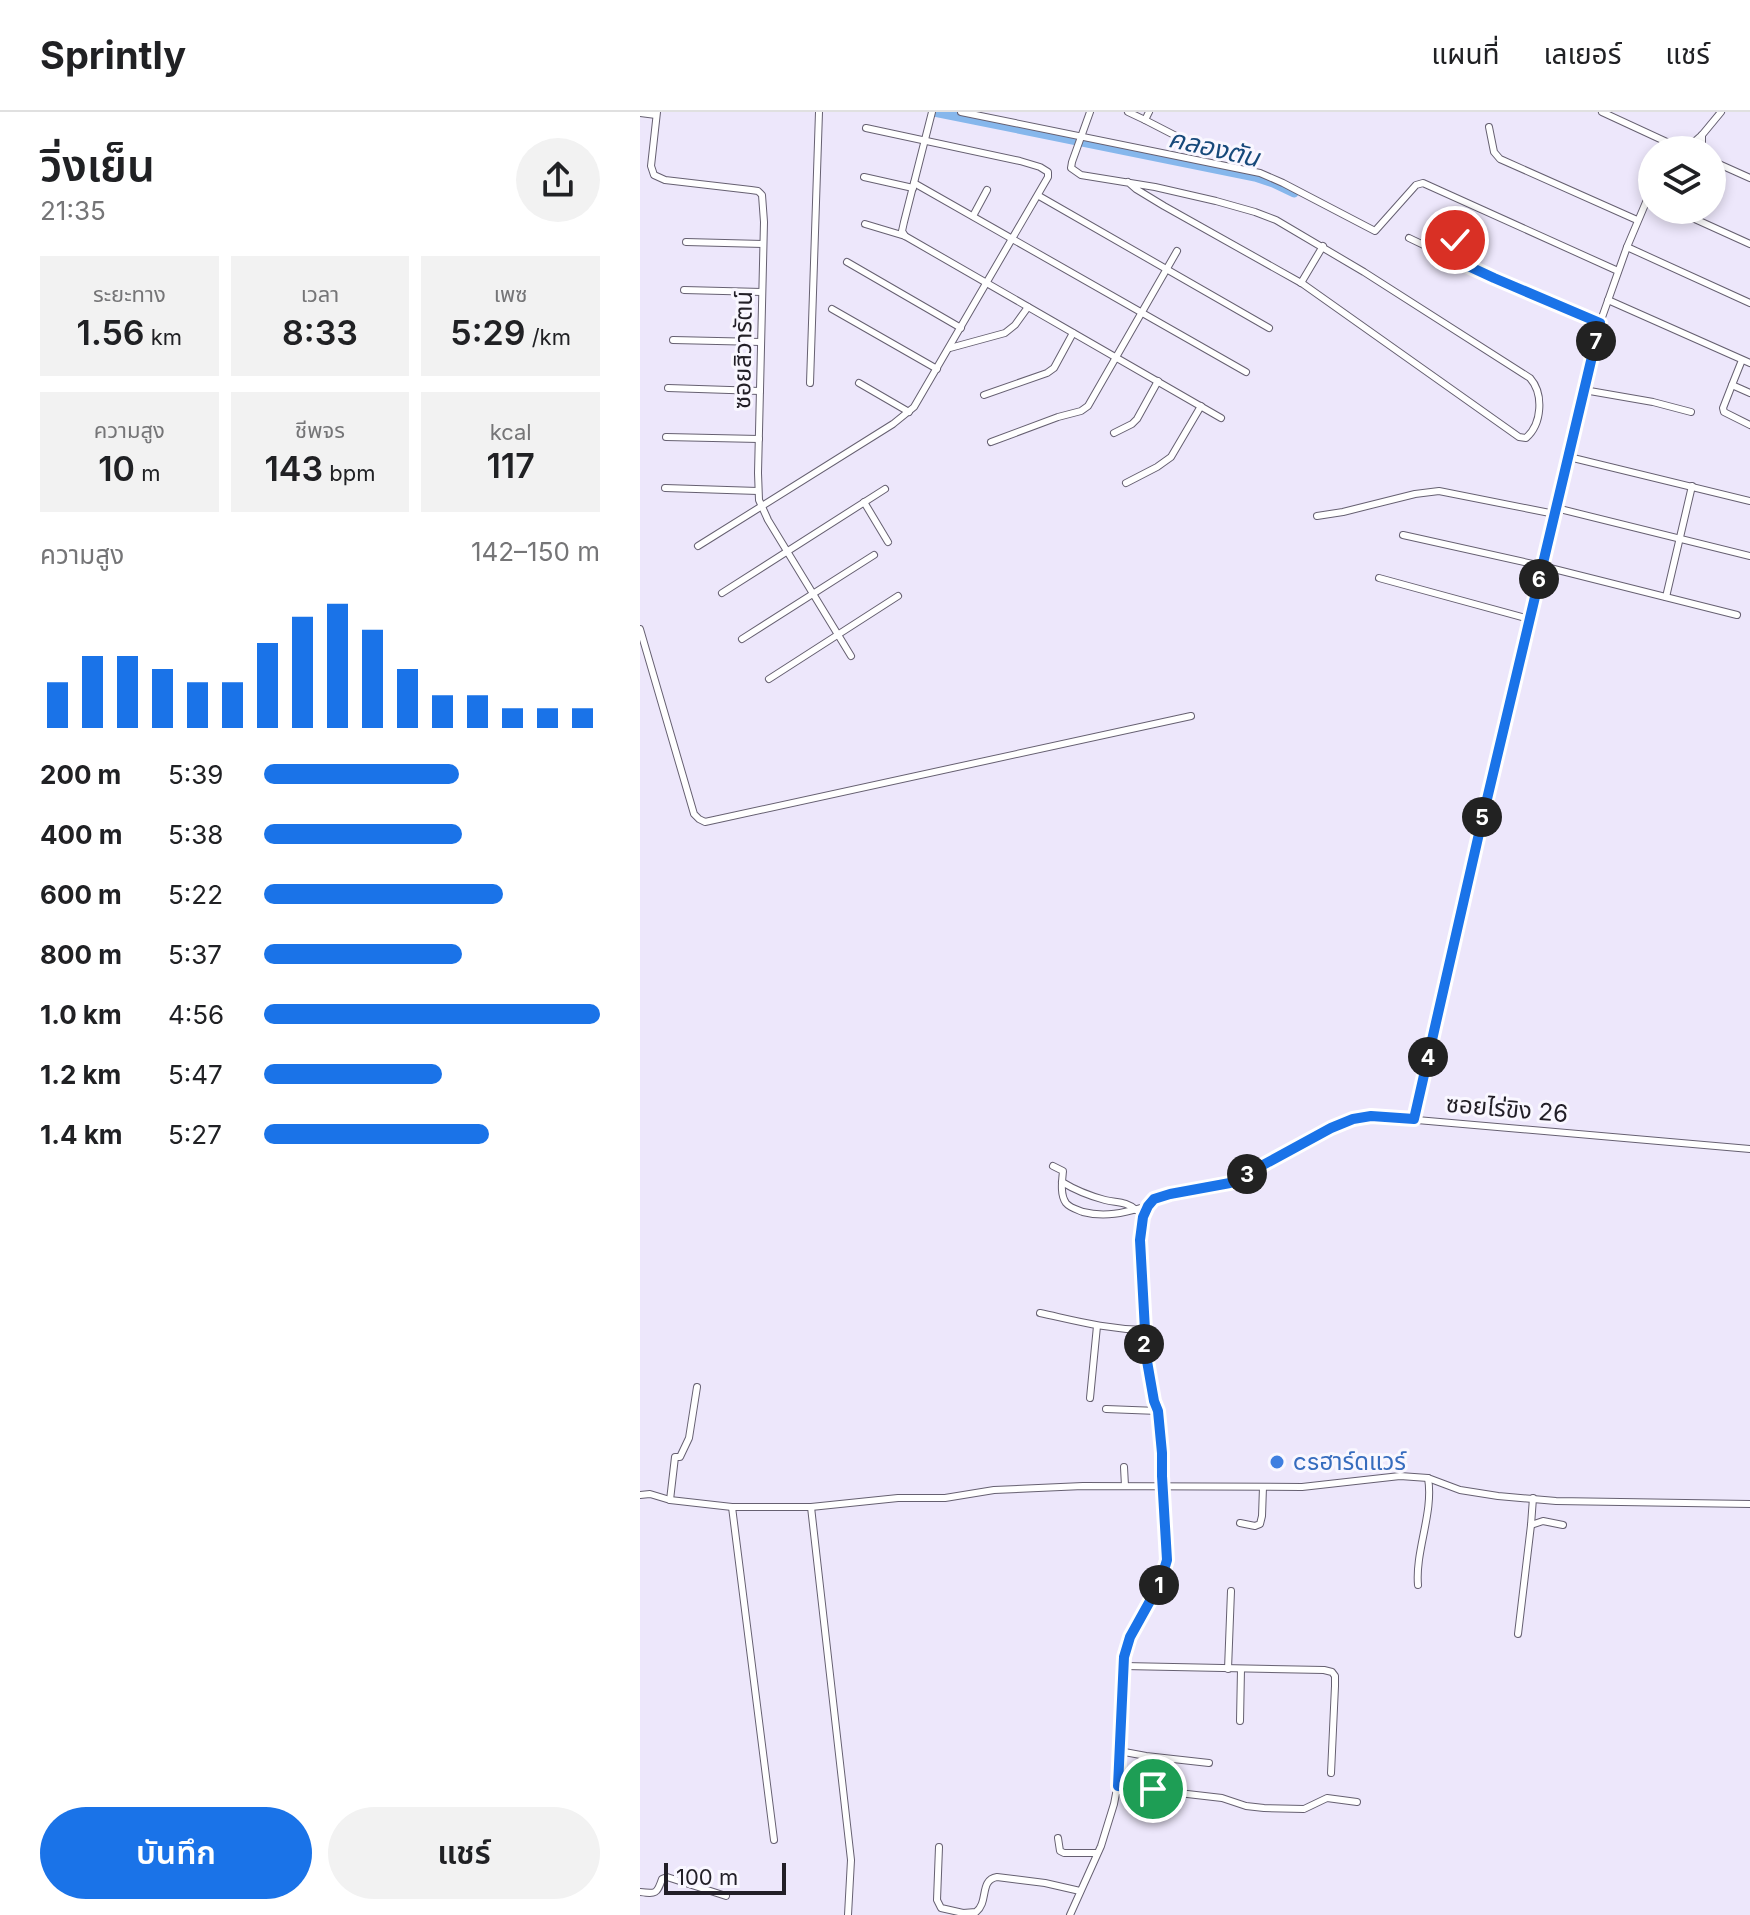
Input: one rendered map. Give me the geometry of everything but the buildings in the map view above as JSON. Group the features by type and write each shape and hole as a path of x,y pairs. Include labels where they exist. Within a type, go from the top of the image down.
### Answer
{"street":[{"path":"810,383 819,112"},
{"path":"961,112 1080,139 1260,173 1375,231 1416,185 1423,183 1618,271"},
{"path":"1090,112 1071,168 1075,172 1081,175 1128,182 1203,198 1255,212 1323,246 1530,378 1538,394 1535,428 1526,438 1519,437 1301,283 1164,206 1128,182"},
{"path":"1128,112 1178,137"},
{"path":"1145,120 1149,112"},
{"path":"1602,112 1654,136"},
{"path":"1702,135 1721,112"},
{"path":"640,113 656,113 651,166 640,165"},
{"path":"905,236 902,231 932,113"},
{"path":"1414,1119 1479,830 1600,323 1637,220 1500,159 1494,152 1489,127"},
{"path":"698,546 909,412 920,399 1048,177 1048,172 1040,167 1020,161 866,128"},
{"name":"ซอยสิวารัตน์","path":"651,166 654,175 665,180 758,191 762,195 758,491 761,506 851,656"},
{"path":"1726,167 1750,178"},
{"path":"864,177 914,186 973,216 1246,372"},
{"path":"973,216 987,190"},
{"path":"1039,196 1269,328"},
{"path":"865,224 905,236 1221,418"},
{"path":"1706,224 1750,244"},
{"path":"1409,238 1600,323"},
{"path":"1453,259 1450,254 1455,240"},
{"path":"686,242 763,244"},
{"path":"1301,283 1323,246"},
{"path":"1627,247 1750,303"},
{"path":"991,442 1088,406 1177,251"},
{"path":"847,262 961,328"},
{"path":"684,290 762,292"},
{"path":"1608,300 1750,363"},
{"path":"950,348 1005,333 1028,307"},
{"path":"832,309 937,369"},
{"path":"984,395 1047,373 1054,368 1073,333"},
{"path":"673,340 761,342"},
{"path":"1742,360 1723,408 1724,412 1750,425"},
{"path":"1114,433 1137,419 1158,381"},
{"path":"859,383 909,412"},
{"path":"1732,385 1750,393"},
{"path":"668,388 760,391"},
{"path":"1584,390 1691,412"},
{"path":"1126,483 1171,457 1201,406"},
{"path":"666,437 759,439"},
{"path":"1569,457 1750,501"},
{"path":"1666,597 1692,486"},
{"path":"665,488 758,491"},
{"path":"722,593 885,489"},
{"path":"1317,516 1439,491 1556,511 1750,556"},
{"path":"864,502 888,542"},
{"path":"1403,535 1737,615"},
{"path":"742,639 874,555"},
{"path":"1379,578 1529,619"},
{"path":"769,679 898,596"},
{"path":"640,629 694,814 705,822 1191,716"},
{"name":"ซอยไร่ขิง 26","path":"1062,1182 1066,1203 1073,1209 1104,1215 1120,1214 1148,1206 1161,1196 1230,1183 1331,1128 1371,1116 1750,1149"},
{"path":"1053,1166 1063,1171 1062,1182 1071,1187 1104,1200 1130,1205 1136,1210"},
{"path":"1070,1915 1108,1828 1118,1786 1124,1657 1130,1637 1160,1583 1167,1560 1158,1411 1144,1344 1140,1240 1148,1206"},
{"path":"1040,1313 1097,1326 1145,1330"},
{"path":"1090,1398 1097,1326"},
{"path":"670,1500 675,1457 680,1457 689,1438 697,1387"},
{"path":"1106,1409 1158,1411"},
{"path":"1124,1467 1125,1486"},
{"path":"640,1495 650,1494 733,1510 811,1507 898,1498 945,1498 994,1490 1125,1486 1262,1490 1400,1476 1460,1490 1532,1501 1750,1504"},
{"path":"1418,1585 1417,1571 1429,1481"},
{"path":"1240,1523 1260,1524 1262,1490"},
{"path":"1518,1634 1532,1501"},
{"path":"811,1507 851,1860 848,1915"},
{"path":"733,1510 774,1840"},
{"path":"1532,1522 1563,1525"},
{"path":"1228,1669 1231,1591"},
{"path":"1124,1666 1332,1672 1335,1686 1331,1773"},
{"path":"1240,1721 1241,1669"},
{"path":"1119,1751 1209,1763"},
{"path":"1118,1786 1222,1798 1264,1808 1304,1809 1327,1798 1357,1802"},
{"path":"1058,1838 1060,1851 1064,1853 1097,1853"},
{"path":"939,1847 937,1900 941,1908 963,1913 976,1912 982,1906 987,1881 997,1877 1080,1891"},
{"path":"640,1892 655,1893 662,1879 667,1877 726,1896"}],"waterway":[{"name":"คลองตัน","path":"934,112 1255,177 1294,193"}],"place":[{"name":"csฮาร์ดแวร์","path":"1277,1462"}],"route":[{"path":"1153,1789 1118,1786 1124,1657 1130,1637 1160,1583 1167,1560 1158,1411 1144,1344 1140,1240 1143,1217 1154,1199 1230,1183 1353,1119 1371,1116 1414,1119 1600,323 1453,259 1450,254 1455,240"}]}
